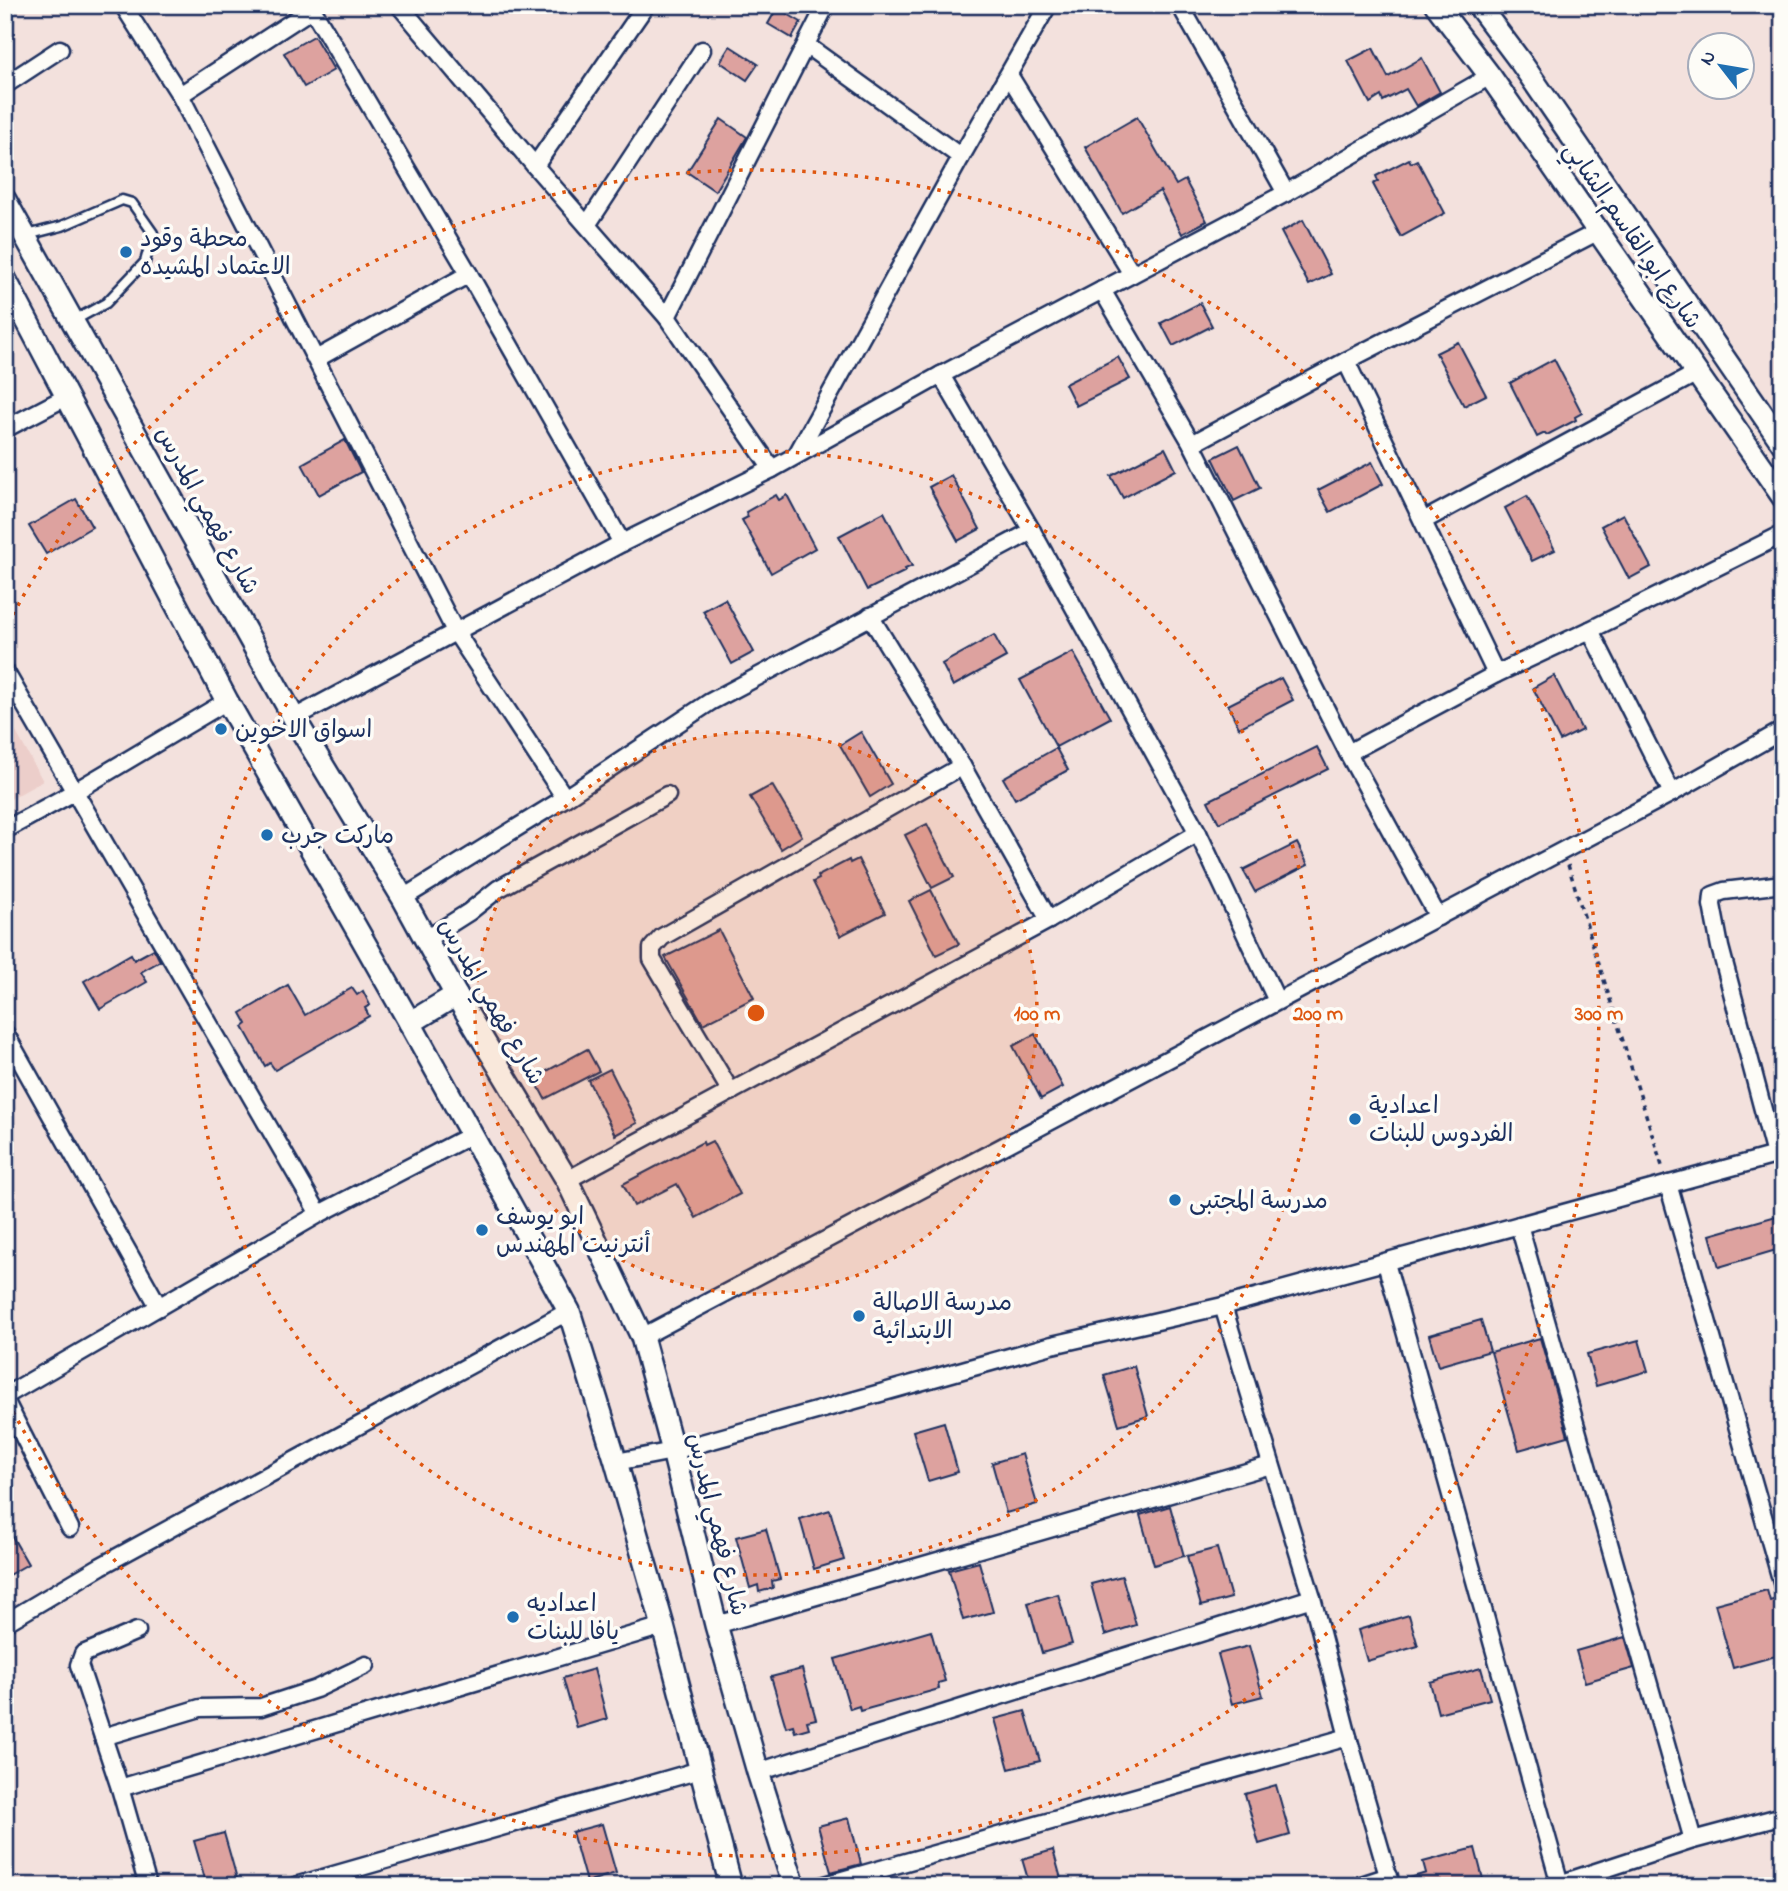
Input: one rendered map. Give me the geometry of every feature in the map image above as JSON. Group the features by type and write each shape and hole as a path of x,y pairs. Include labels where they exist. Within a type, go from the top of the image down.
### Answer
{"street":[{"path":"123,5 180,95 456,631 565,798"},
{"path":"399,5 667,317 772,469"},
{"path":"535,166 646,5"},
{"path":"667,317 826,5"},
{"path":"797,454 1048,5"},
{"path":"1180,5 1286,193"},
{"name":"شارع ابو القاسم الشابي","path":"1436,5 1490,76 1783,497"},
{"name":"شارع ابو القاسم الشابي","path":"1478,5 1520,61 1783,444"},
{"path":"180,95 311,7 469,274 622,543"},
{"path":"806,45 961,158"},
{"path":"5,85 60,49"},
{"path":"587,225 702,50"},
{"path":"1009,75 1132,274"},
{"path":"294,718 622,543 772,469 941,375 1286,193 1490,76"},
{"name":"شارع فهمي المدرس","path":"5,200 294,718 403,898 456,995 567,1180 642,1337 716,1625 794,1886"},
{"path":"1192,443 1599,231"},
{"path":"316,359 469,274"},
{"path":"5,279 227,701 410,1023 569,1311 663,1626 731,1886"},
{"path":"1102,290 1192,443 1348,753 1437,917"},
{"path":"1346,361 1496,674"},
{"path":"1423,521 1697,373"},
{"path":"941,375 1032,531 1198,833 1277,1001"},
{"path":"5,429 68,396"},
{"path":"403,898 565,798 710,702 1032,531"},
{"path":"1348,753 1496,674 1783,534"},
{"path":"870,616 962,766 1049,920"},
{"path":"1590,630 1672,793"},
{"path":"5,671 319,1213"},
{"path":"5,830 227,701"},
{"path":"642,1337 1672,793 1783,730"},
{"path":"731,1092 652,959 652,948 662,937 962,766"},
{"path":"425,940 469,912 498,889 667,795"},
{"path":"567,1180 1049,920 1198,833"},
{"path":"616,1462 673,1451 1052,1345 1223,1306 1386,1263 1779,1154 1720,947 1712,905 1713,895 1724,891 1783,884"},
{"path":"410,1023 456,995"},
{"path":"5,1033 159,1307"},
{"path":"70,1528 5,1398 319,1213 471,1135"},
{"path":"1668,1184 1783,1586"},
{"path":"1519,1225 1693,1840"},
{"path":"1386,1263 1556,1885 1693,1840 1783,1816"},
{"path":"1223,1306 1312,1598 1348,1737 1390,1881 1358,1886"},
{"path":"5,1623 101,1566 569,1311"},
{"path":"716,1625 1271,1465"},
{"path":"758,1772 1312,1598"},
{"path":"120,1788 663,1626"},
{"path":"137,1630 83,1654 79,1665 120,1788 148,1886"},
{"path":"103,1737 200,1708 261,1707 316,1689 366,1665"},
{"path":"821,1886 1348,1737"},
{"path":"295,1886 701,1770"}],"lane":[{"path":"25,235 62,226 122,200 132,203 153,233 145,262 106,303 73,322"}],"path":[{"path":"1563,850 1668,1184"}],"shaded area":[{"path":"5,712 43,781 5,802"}],"building":[{"path":"777,8 801,22 792,38 768,24"},
{"path":"314,36 334,70 304,87 284,53"},
{"path":"730,46 758,64 747,80 720,62"},
{"path":"1373,48 1388,77 1422,58 1440,92 1416,106 1406,89 1383,101 1381,96 1370,103 1348,61"},
{"path":"1137,117 1176,185 1185,180 1207,221 1182,234 1160,191 1122,213 1085,147"},
{"path":"721,119 747,137 715,191 687,172"},
{"path":"1409,159 1411,163 1417,160 1445,213 1401,237 1373,184 1378,181 1376,176"},
{"path":"1303,220 1331,274 1309,285 1281,232"},
{"path":"1200,303 1212,326 1173,346 1161,323"},
{"path":"1458,342 1486,395 1464,406 1436,353"},
{"path":"1118,357 1130,379 1076,406 1065,384"},
{"path":"1554,359 1582,413 1575,417 1576,420 1547,435 1545,433 1537,437 1510,383"},
{"path":"345,440 361,472 319,495 302,464"},
{"path":"1239,445 1260,488 1234,501 1213,458"},
{"path":"1165,448 1176,470 1123,498 1111,476"},
{"path":"1372,462 1383,484 1330,512 1318,490"},
{"path":"951,475 980,529 958,541 929,487"},
{"path":"776,495 779,500 787,495 815,548 771,573 742,520 748,517 746,512"},
{"path":"1527,496 1555,550 1532,561 1505,508"},
{"path":"76,499 92,527 46,554 29,526"},
{"path":"884,512 912,566 867,590 839,536"},
{"path":"1623,514 1651,567 1629,579 1601,526"},
{"path":"725,599 754,652 732,664 703,611"},
{"path":"994,635 1006,657 953,686 942,664"},
{"path":"1073,652 1110,718 1056,747 1020,680"},
{"path":"1554,676 1582,730 1560,741 1533,688"},
{"path":"1281,678 1293,700 1239,728 1228,705"},
{"path":"861,732 891,784 870,797 840,745"},
{"path":"1317,747 1328,769 1219,823 1208,801"},
{"path":"1056,748 1068,770 1015,799 1003,778"},
{"path":"772,785 802,836 781,849 750,797"},
{"path":"927,824 954,877 932,888 905,835"},
{"path":"1297,843 1308,865 1255,892 1243,870"},
{"path":"858,859 885,913 840,936 813,882 819,879 818,876 849,860 850,863"},
{"path":"931,890 959,944 936,955 909,901"},
{"path":"719,930 754,998 703,1024 665,957"},
{"path":"154,949 160,961 141,972 147,982 100,1009 84,981 131,954 134,960"},
{"path":"288,985 305,1015 352,988 357,995 363,991 370,1005 365,1008 369,1016 275,1070 270,1063 265,1066 243,1027 247,1024 241,1013"},
{"path":"1035,1034 1063,1087 1041,1099 1013,1046"},
{"path":"587,1049 599,1071 545,1099 534,1078"},
{"path":"610,1069 637,1123 615,1135 588,1080"},
{"path":"712,1141 740,1194 696,1218 677,1184 634,1206 623,1184 703,1142 704,1145"},
{"path":"1783,1214 1783,1248 1719,1267 1710,1235"},
{"path":"1481,1320 1490,1351 1438,1366 1429,1335"},
{"path":"1540,1338 1568,1436 1519,1450 1491,1352"},
{"path":"1639,1340 1648,1371 1596,1386 1587,1354"},
{"path":"1134,1366 1148,1416 1119,1425 1104,1375"},
{"path":"944,1422 958,1472 928,1481 913,1431"},
{"path":"1022,1454 1037,1504 1006,1513 992,1463"},
{"path":"1170,1506 1184,1556 1154,1565 1140,1515"},
{"path":"830,1510 844,1560 814,1569 800,1519"},
{"path":"5,1524 28,1564 5,1577"},
{"path":"766,1529 780,1579 772,1581 773,1588 759,1592 758,1585 750,1588 736,1537"},
{"path":"1217,1548 1231,1598 1201,1606 1187,1556"},
{"path":"979,1562 993,1612 963,1620 949,1570"},
{"path":"1122,1576 1136,1625 1105,1635 1091,1584"},
{"path":"1767,1590 1770,1601 1776,1599 1783,1626 1783,1654 1733,1668 1715,1604"},
{"path":"1058,1594 1072,1644 1042,1653 1028,1603"},
{"path":"1409,1615 1418,1646 1367,1661 1358,1630"},
{"path":"931,1631 945,1681 938,1683 939,1689 860,1711 859,1706 850,1709 835,1659"},
{"path":"1625,1637 1634,1668 1585,1682 1576,1651"},
{"path":"1249,1646 1263,1696 1232,1704 1218,1654"},
{"path":"1481,1668 1490,1699 1438,1713 1430,1682"},
{"path":"594,1669 607,1719 577,1728 563,1678"},
{"path":"802,1669 816,1719 807,1721 809,1728 795,1732 793,1725 786,1727 771,1677"},
{"path":"1025,1711 1040,1761 1009,1769 995,1719"},
{"path":"1276,1785 1290,1835 1259,1844 1245,1794"},
{"path":"849,1818 861,1864 831,1872 818,1826"},
{"path":"602,1824 616,1873 586,1882 572,1832"},
{"path":"224,1833 238,1882 226,1886 207,1886 194,1841"},
{"path":"1475,1848 1483,1879 1459,1886 1401,1886 1400,1881 1426,1873 1423,1862"},
{"path":"1053,1850 1063,1886 1030,1886 1022,1859"}],"place":[{"name":"محطة وقود الاعتماد المشيده","path":"126,252"},
{"name":"اسواق الاخوين","path":"221,729"},
{"name":"ماركت جرب","path":"267,835"},
{"name":"اعدادية الفردوس للبنات","path":"1355,1119"},
{"name":"مدرسة المجتبى","path":"1175,1200"},
{"name":"ابو يوسف أنترنيت المهندس","path":"482,1230"},
{"name":"مدرسة الاصالة الابتدائية","path":"859,1316"},
{"name":"اعداديه يافا للبنات","path":"513,1617"}]}
